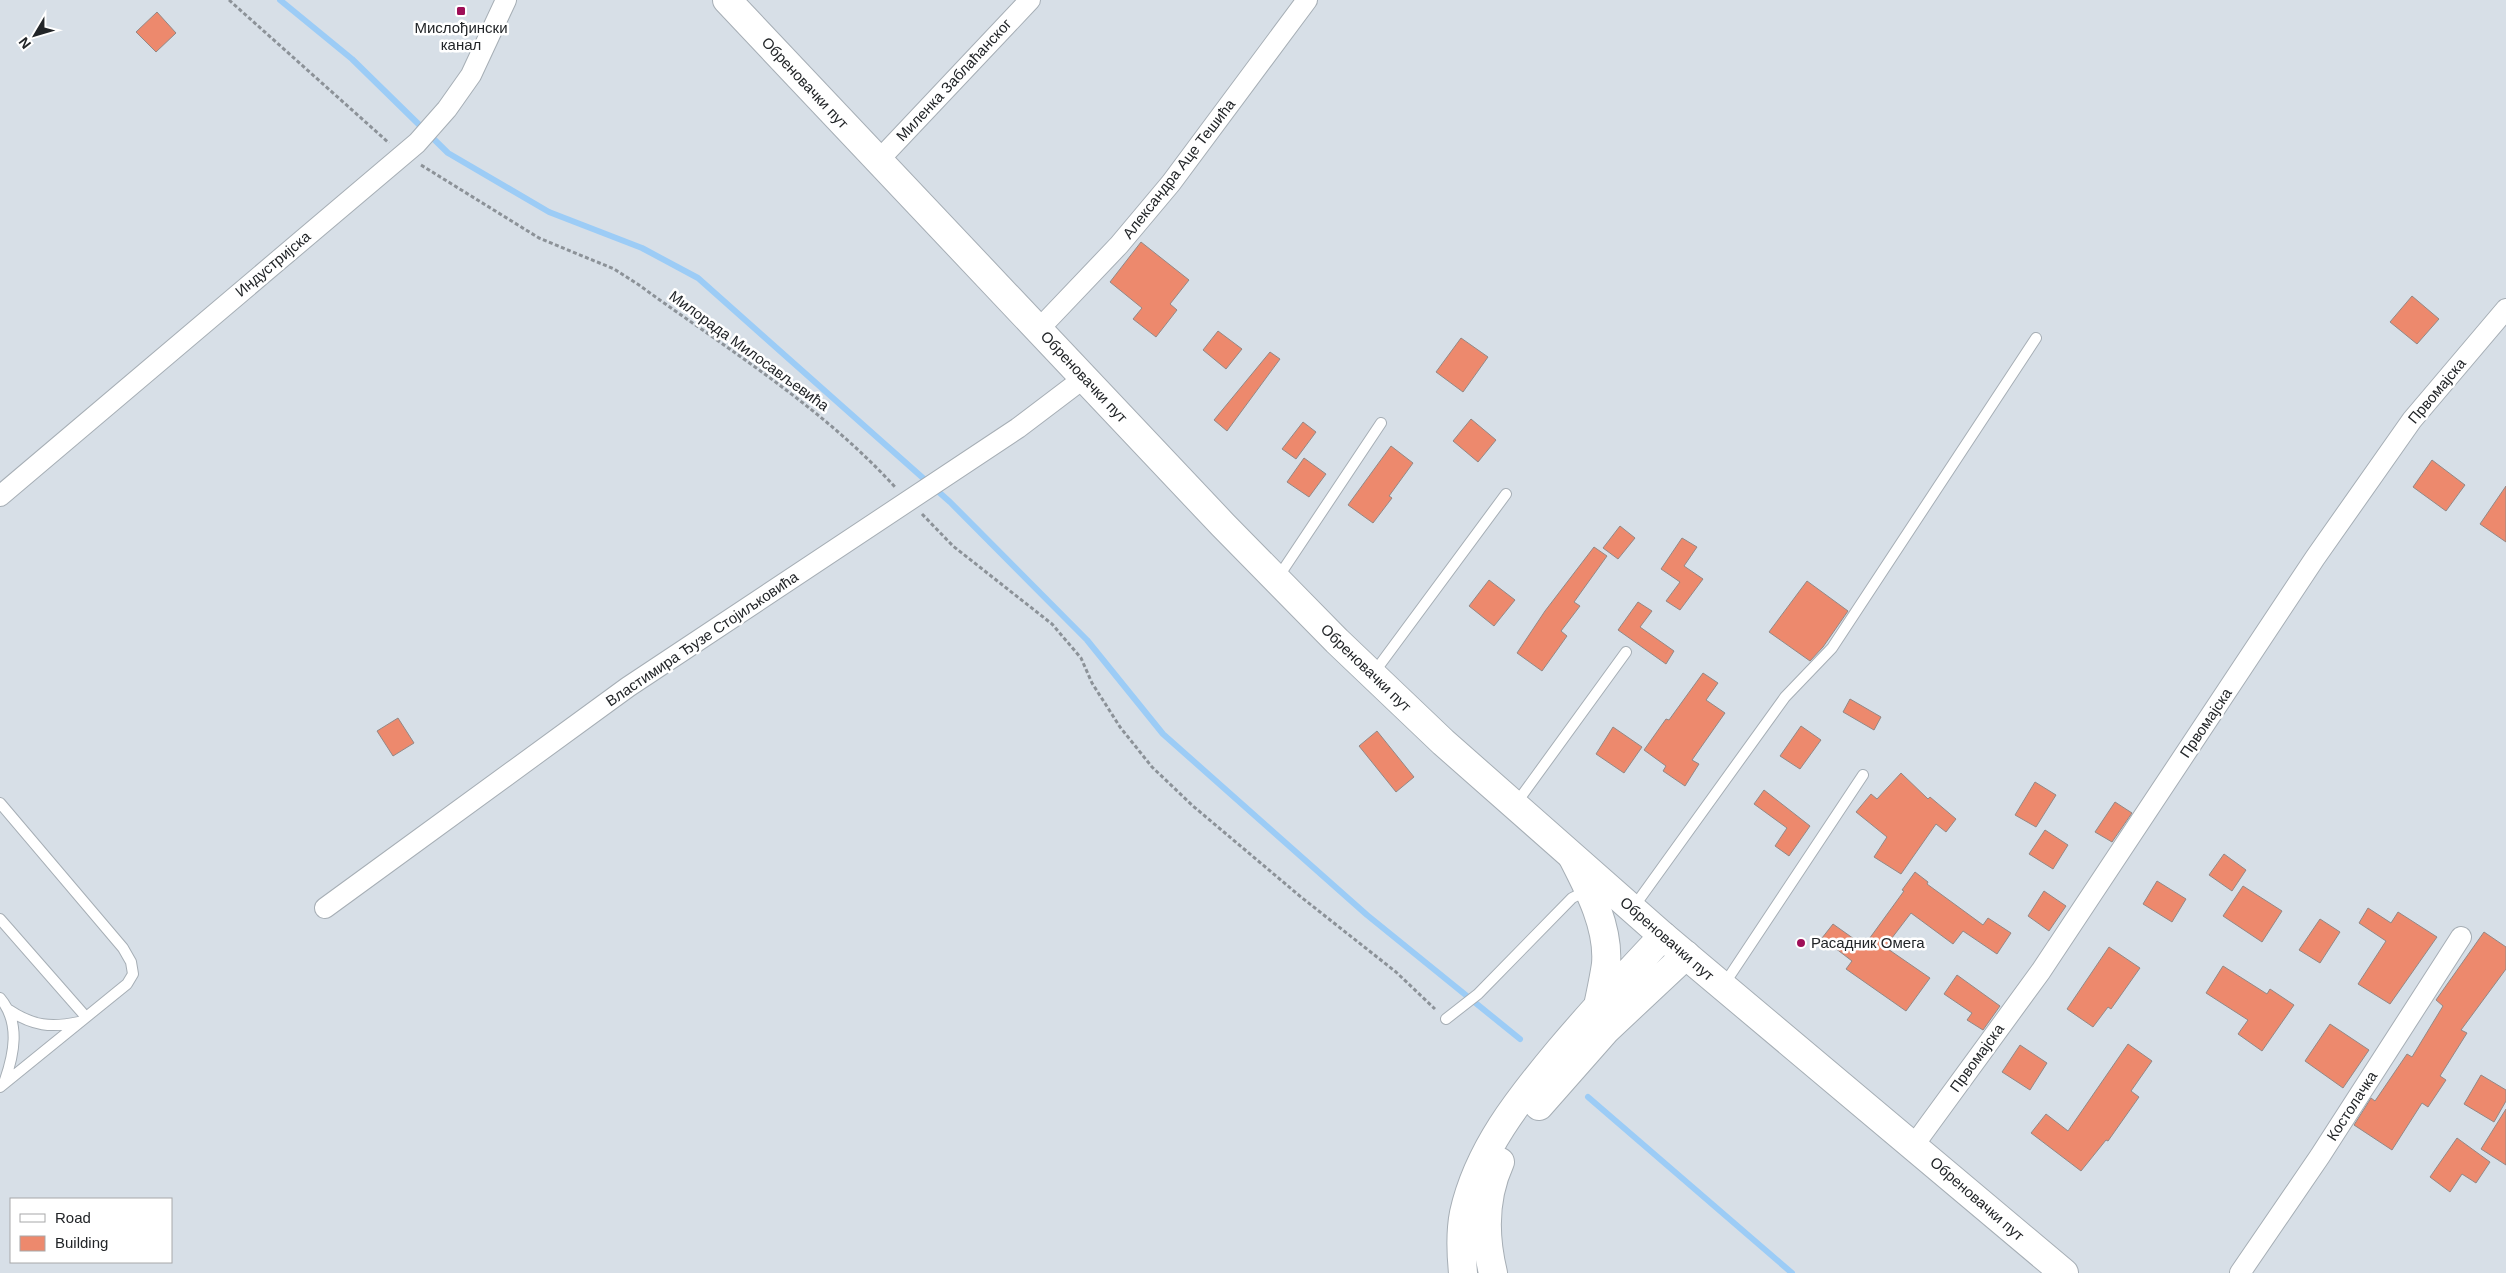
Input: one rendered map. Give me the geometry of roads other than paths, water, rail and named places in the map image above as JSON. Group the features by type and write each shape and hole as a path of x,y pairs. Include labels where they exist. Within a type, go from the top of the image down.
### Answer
{"main road":[{"name":"Обреновачки пут","path":"727,0 1276,580 1372,674 1514,806 1686,956 1914,1145 2064,1273"},
{"path":"1573,858 1590,889 1601,925 1606,962 1598,1006"},
{"path":"1463,1273 1461,1237 1464,1213 1482,1160 1494,1137 1524,1095 1598,1006 1663,936"},
{"path":"1494,1273 1488,1251 1486,1222 1489,1199 1499,1164 1519,1130 1555,1085 1606,1030 1686,956"}],"street":[{"name":"Индустријска","path":"0,496 416,143 437,121 471,75 506,0"},
{"name":"Миленка Заблаћанског","path":"878,161 1030,0"},
{"name":"Александра Аце Тешића","path":"1039,329 1119,245 1171,183 1307,0"},
{"name":"Првомајска","path":"1914,1145 2041,971 2315,558 2412,420 2506,309"},
{"name":"Властимира Ђузе Стојиљковића","path":"325,908 628,687 1018,428 1084,378"},
{"name":"Костолачка","path":"2240,1273 2320,1156 2461,937"}],"lane":[{"path":"1632,909 1785,697 1832,648 2036,338"},
{"path":"1276,580 1381,423"},
{"path":"1372,674 1506,494"},
{"path":"1514,806 1626,652"},
{"path":"1722,987 1864,775"},
{"path":"0,803 123,948 132,962 134,974 127,984 2,1086"},
{"path":"1446,1019 1478,994 1572,898 1590,889"},
{"path":"0,918 84,1019"},
{"path":"0,998 9,1010 26,1020 44,1025 84,1019"},
{"path":"2,1086 14,1044 9,1010"}],"waterway":[{"path":"280,0 352,59 448,153 549,212 642,248 698,278 950,502 1087,640 1163,734 1367,915 1520,1039"},
{"path":"1588,1097 1792,1273"}],"place":[{"name":"Мислођински канал","path":"461,11"},
{"name":"Расадник Омега","path":"1801,943"}]}
